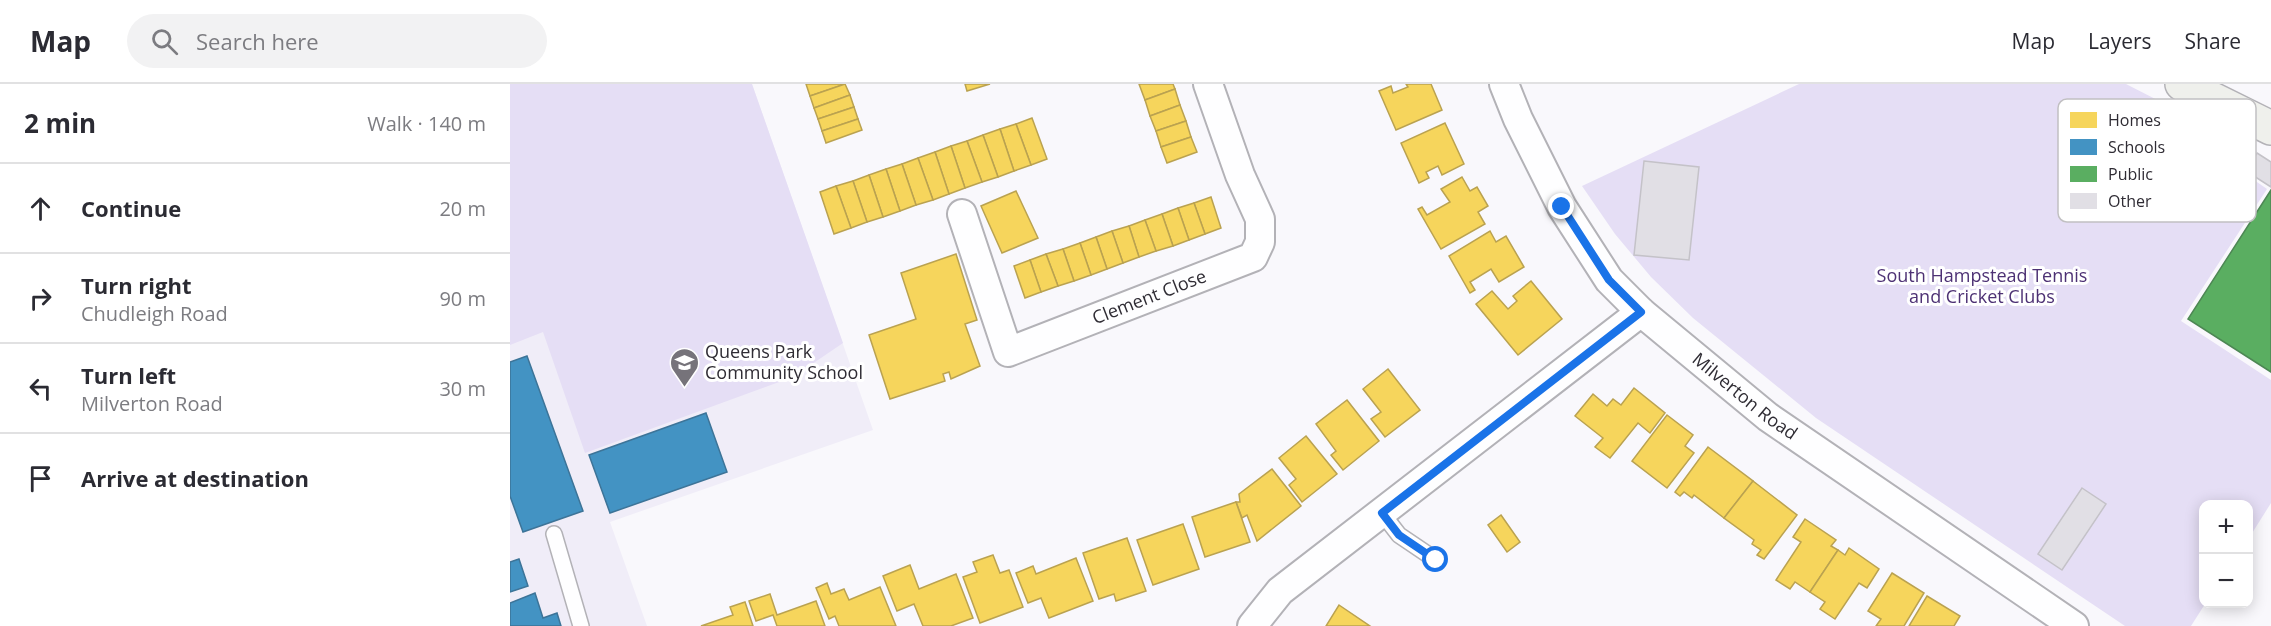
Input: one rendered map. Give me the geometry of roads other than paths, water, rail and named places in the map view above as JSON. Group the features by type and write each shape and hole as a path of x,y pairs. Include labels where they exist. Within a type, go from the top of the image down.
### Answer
{"street":[{"name":"Clement Close","path":"962,214 1008,352 1252,257 1260,242 1260,219 1240,175 1208,84"},
{"name":"Milverton Road","path":"1504,84 1518,119 1562,207 1609,280 1641,312 1768,417 2074,626"},
{"path":"2182,84 2212,99"},
{"path":"2256,121 2271,128"},
{"path":"1252,626 1280,591 1641,312"}],"lane":[{"path":"1382,513 1399,535 1436,560"},
{"path":"554,534 581,626"}],"place":[{"name":"Queens Park Community School","path":"684,388"}],"park label":[{"name":"South Hampstead Tennis and Cricket Clubs","path":"1982,286"}]}
